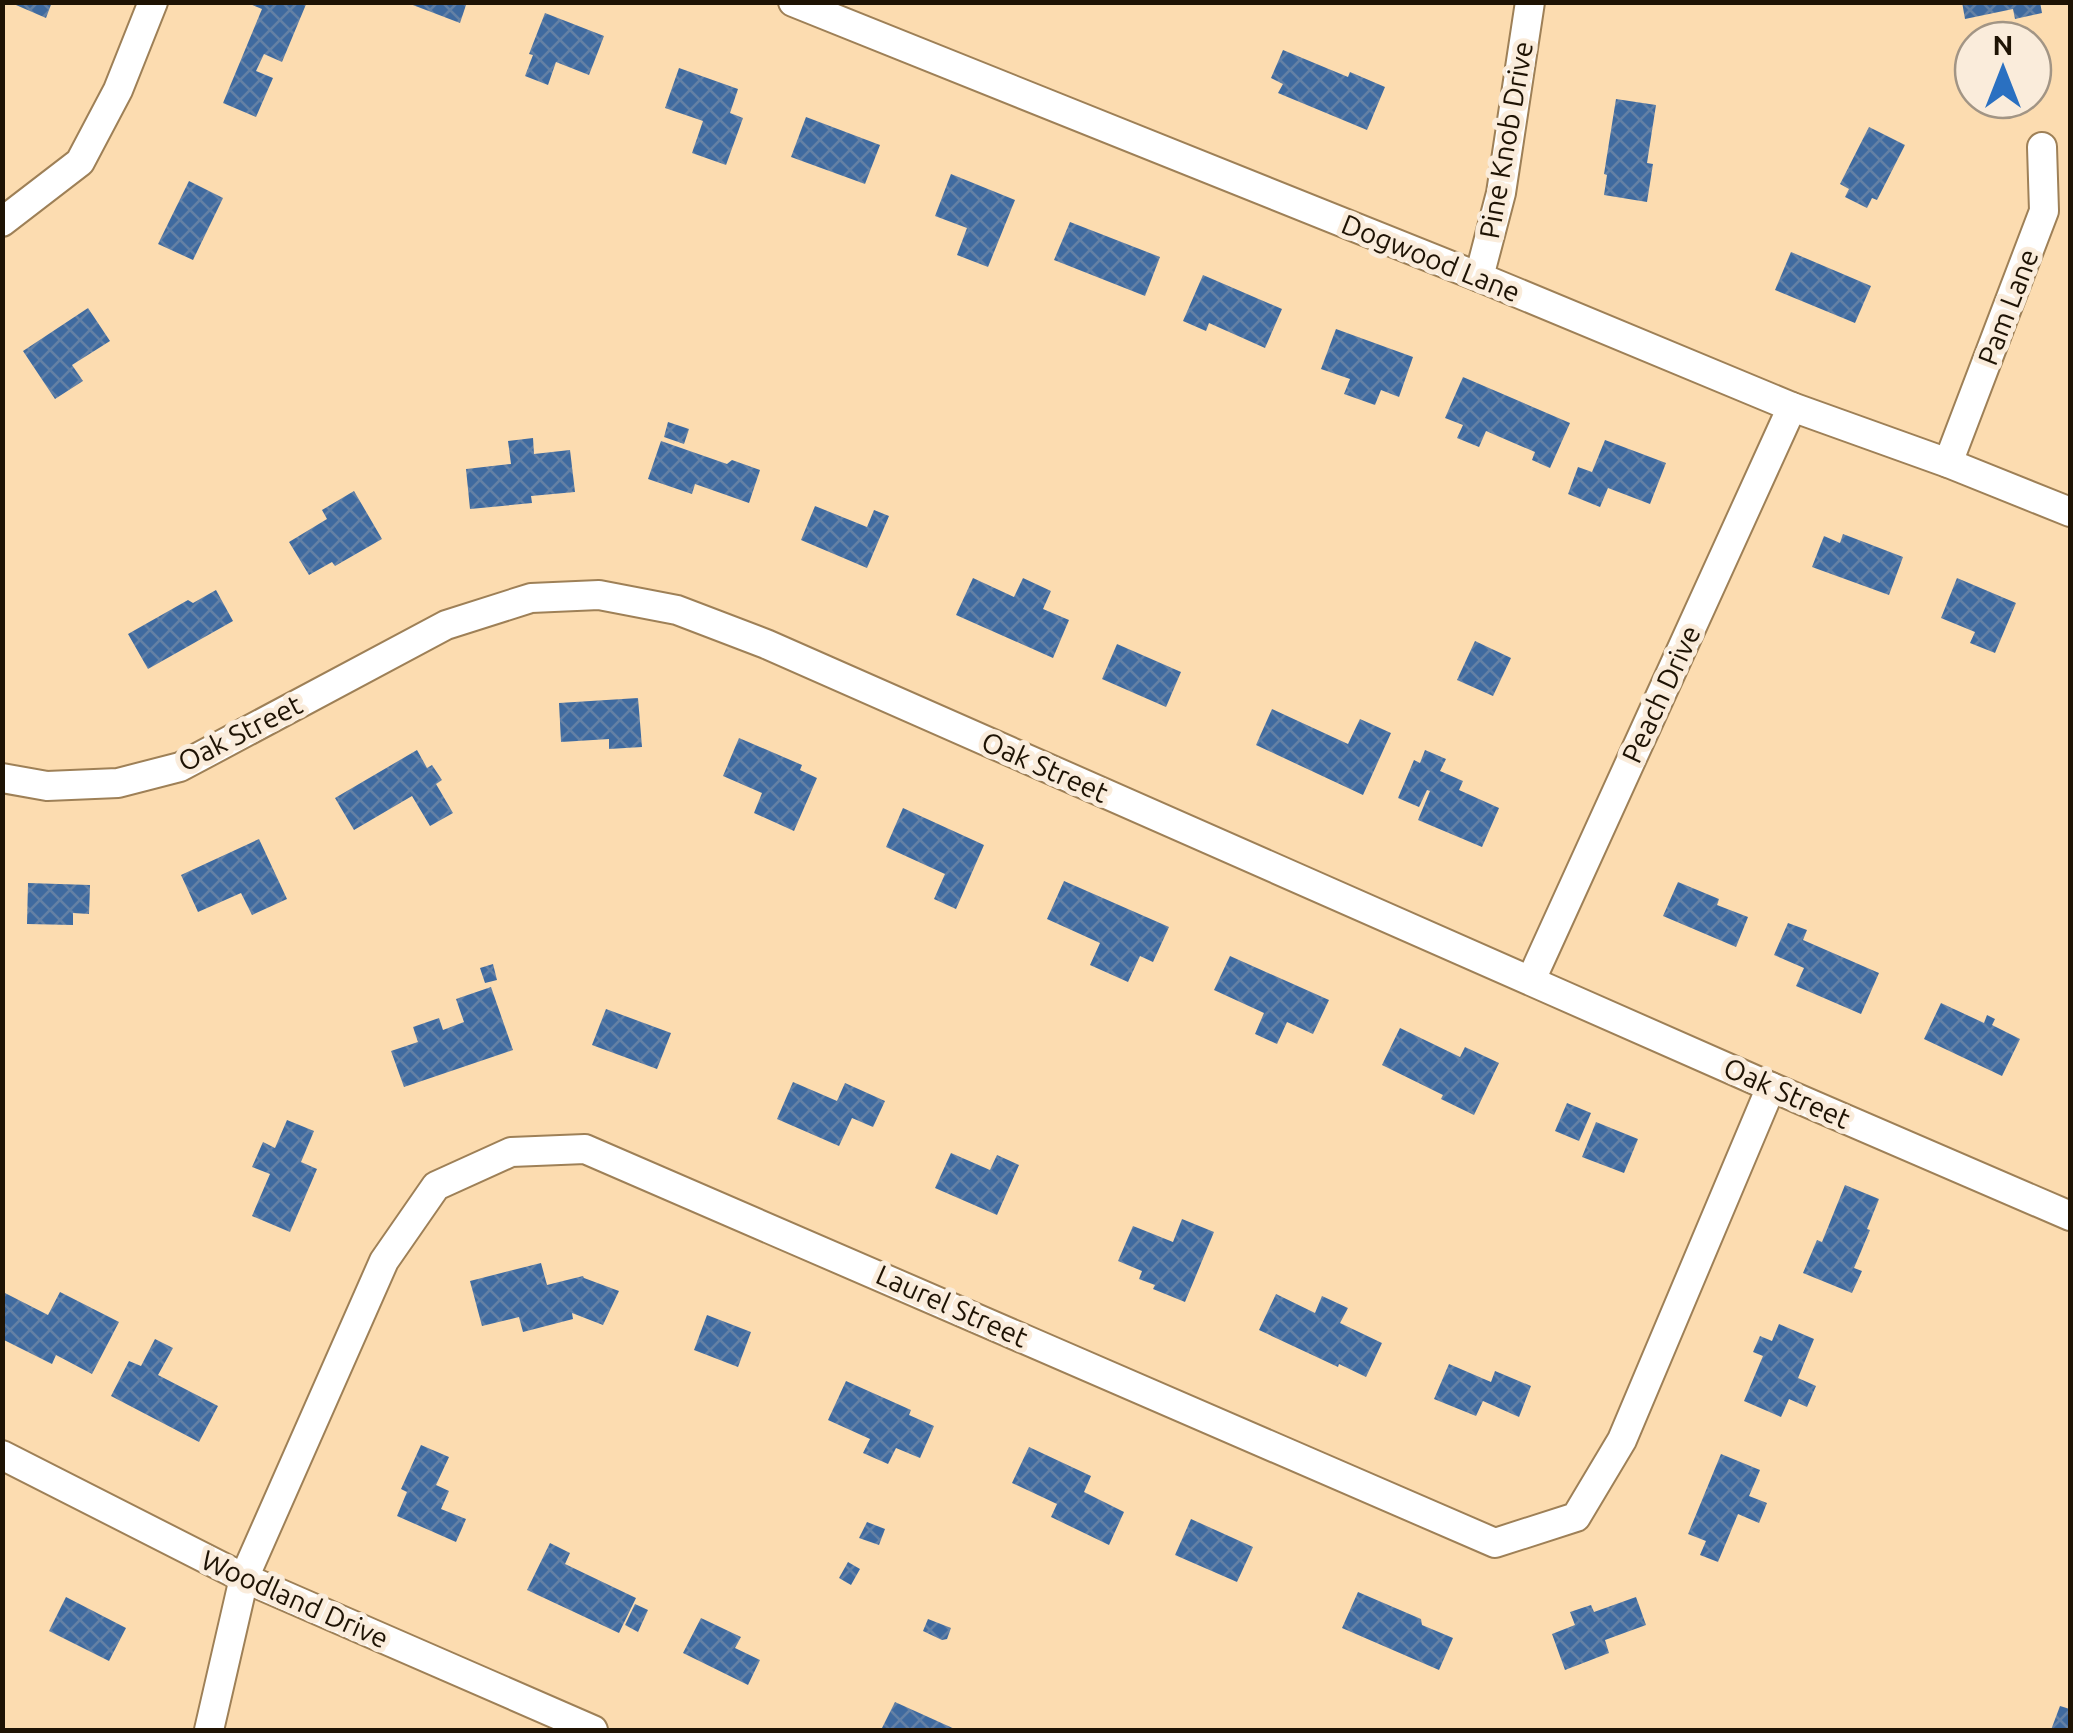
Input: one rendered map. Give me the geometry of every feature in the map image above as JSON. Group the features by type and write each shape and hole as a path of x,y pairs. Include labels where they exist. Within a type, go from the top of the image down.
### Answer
{"street":[{"path":"2,222 80,162 118,90 153,2"},
{"name":"Dogwood Lane","path":"792,2 848,12 1792,407 2070,512"},
{"name":"Pine Knob Drive","path":"1478,277 1500,193 1530,2"},
{"name":"Pam Lane","path":"1948,463 2044,211 2042,147"},
{"name":"Peach Drive","path":"1531,980 1792,407"},
{"name":"Oak Street","path":"2,778 47,786 118,784 180,767 446,625 532,598 599,595 677,610 766,644 2070,1216"},
{"name":"Laurel Street","path":"209,1730 244,1578 384,1261 436,1186 511,1152 585,1149 1495,1542 1576,1518 1622,1440 1771,1087"},
{"name":"Woodland Drive","path":"2,1455 244,1578 592,1730"}],"building":[{"path":"9,2 52,2 46,18"},
{"path":"245,2 307,2 282,62 264,54 256,71 273,78 256,117 223,103 262,9"},
{"path":"405,2 467,2 460,23"},
{"path":"1962,2 2040,2 2042,13 2015,19 2013,9 1965,19"},
{"path":"545,13 604,36 589,75 556,62 548,85 525,76"},
{"path":"1283,50 1348,77 1350,72 1385,87 1367,130 1278,93 1283,84 1271,78"},
{"path":"679,68 738,89 730,113 743,118 726,165 692,153 703,121 665,108"},
{"path":"1616,99 1656,105 1647,163 1653,164 1647,202 1604,195"},
{"path":"806,117 880,145 865,184 791,157"},
{"path":"1869,127 1905,145 1877,200 1872,198 1867,208 1845,197 1849,189 1840,184"},
{"path":"951,174 1015,200 988,267 957,255 967,228 935,216"},
{"path":"189,181 223,198 193,260 158,244"},
{"path":"1070,222 1160,257 1145,296 1054,260"},
{"path":"1791,252 1871,286 1855,323 1775,290"},
{"path":"1203,275 1282,309 1265,348 1209,323 1206,331 1183,321"},
{"path":"88,308 110,341 72,365 83,381 55,399 23,351"},
{"path":"1336,329 1413,357 1399,397 1381,390 1375,405 1344,394 1350,379 1321,369"},
{"path":"1463,377 1570,423 1550,468 1532,460 1535,452 1486,431 1479,447 1457,438 1463,425 1445,418"},
{"path":"668,422 689,429 684,444 664,437"},
{"path":"533,438 534,454 570,450 575,492 531,496 532,503 470,509 466,469 511,464 508,441"},
{"path":"1605,440 1666,463 1650,504 1608,488 1600,507 1568,494 1578,467 1592,472"},
{"path":"661,441 727,464 732,460 760,470 749,503 695,484 692,494 648,479"},
{"path":"354,491 382,539 335,566 332,562 309,575 289,542 327,519 322,510"},
{"path":"815,506 867,527 874,510 889,516 867,568 801,540"},
{"path":"1843,534 1903,557 1889,595 1812,567 1824,536 1840,543"},
{"path":"973,578 1014,597 1023,578 1051,591 1043,609 1069,620 1053,658 956,615"},
{"path":"1957,578 2016,603 1995,653 1970,643 1975,632 1941,618"},
{"path":"216,590 233,621 148,669 128,634 188,600 193,603"},
{"path":"1475,641 1511,658 1493,696 1457,680"},
{"path":"1117,644 1181,672 1166,707 1102,679"},
{"path":"638,698 642,747 609,749 609,739 561,742 559,703"},
{"path":"1272,709 1348,744 1360,719 1391,733 1363,795 1256,745"},
{"path":"739,738 802,765 800,770 817,778 794,831 754,813 762,793 723,776"},
{"path":"417,750 427,768 432,765 442,780 436,784 453,813 430,826 412,796 354,830 335,798"},
{"path":"1425,750 1446,759 1440,771 1463,781 1459,790 1499,808 1482,847 1418,820 1430,791 1427,790 1419,807 1398,798 1414,760 1420,763"},
{"path":"903,808 984,845 956,909 934,899 945,874 886,847"},
{"path":"259,839 287,899 252,915 241,893 198,912 181,875"},
{"path":"1064,881 1169,927 1153,962 1140,956 1128,982 1090,965 1100,943 1047,919"},
{"path":"1678,882 1719,899 1717,905 1748,917 1736,947 1663,916"},
{"path":"28,883 90,885 89,914 73,913 73,925 27,924"},
{"path":"1788,923 1807,930 1803,940 1879,973 1861,1014 1796,986 1804,968 1774,955"},
{"path":"1230,956 1329,1000 1313,1034 1287,1022 1277,1044 1255,1034 1264,1013 1214,990"},
{"path":"493,964 497,980 485,983 480,968"},
{"path":"491,987 513,1050 404,1087 391,1051 418,1042 413,1027 439,1018 443,1030 464,1022 456,999"},
{"path":"1941,1003 1984,1023 1987,1015 1995,1019 1992,1025 2020,1039 2002,1076 1924,1039"},
{"path":"606,1009 671,1033 657,1069 592,1045"},
{"path":"1400,1028 1460,1057 1465,1047 1499,1063 1474,1115 1382,1065"},
{"path":"793,1082 837,1101 845,1083 885,1101 873,1127 852,1118 839,1146 777,1119"},
{"path":"1567,1103 1591,1113 1579,1141 1555,1131"},
{"path":"287,1120 314,1131 301,1162 317,1169 290,1232 252,1216 270,1174 252,1167 263,1142 275,1148"},
{"path":"1596,1122 1638,1139 1624,1173 1582,1157"},
{"path":"951,1153 990,1170 997,1155 1019,1165 997,1215 935,1188"},
{"path":"1845,1185 1879,1199 1854,1268 1862,1271 1852,1293 1803,1273 1817,1240 1822,1242"},
{"path":"1182,1219 1214,1232 1185,1302 1153,1289 1155,1285 1139,1279 1142,1271 1118,1261 1133,1226 1173,1242"},
{"path":"541,1263 547,1285 583,1276 619,1291 603,1325 572,1313 573,1319 523,1332 519,1317 482,1326 470,1281"},
{"path":"60,1292 119,1322 92,1374 56,1355 52,1364 2,1339 5,1293 48,1315"},
{"path":"1276,1294 1315,1313 1322,1296 1348,1308 1340,1323 1382,1343 1366,1377 1259,1330"},
{"path":"707,1315 751,1332 738,1367 694,1350"},
{"path":"1779,1324 1814,1339 1798,1378 1816,1386 1807,1407 1789,1399 1781,1417 1744,1401 1763,1356 1753,1352 1760,1336 1772,1341"},
{"path":"155,1339 173,1348 158,1375 218,1406 199,1442 111,1396 129,1361 141,1366"},
{"path":"1449,1364 1491,1382 1495,1371 1531,1386 1519,1417 1483,1401 1476,1416 1434,1399"},
{"path":"846,1381 911,1410 909,1415 934,1426 920,1458 896,1448 888,1464 863,1453 870,1439 828,1420"},
{"path":"421,1445 449,1457 436,1485 449,1491 441,1509 466,1519 456,1542 397,1516 407,1492 401,1489"},
{"path":"1029,1447 1091,1476 1084,1492 1124,1512 1109,1545 1051,1517 1057,1504 1012,1483"},
{"path":"1721,1454 1760,1470 1749,1496 1767,1503 1759,1523 1738,1514 1718,1562 1700,1555 1706,1541 1688,1534"},
{"path":"1191,1519 1253,1547 1237,1582 1175,1555"},
{"path":"867,1522 885,1529 879,1545 859,1538"},
{"path":"550,1543 570,1553 565,1564 636,1598 619,1633 527,1590"},
{"path":"848,1562 860,1569 851,1585 839,1578"},
{"path":"1358,1592 1421,1619 1422,1625 1453,1638 1439,1670 1342,1628"},
{"path":"66,1597 126,1628 109,1661 49,1631"},
{"path":"1636,1597 1646,1625 1605,1640 1609,1653 1565,1670 1552,1634 1575,1625 1570,1612 1591,1605 1594,1612"},
{"path":"635,1604 648,1610 638,1632 625,1625"},
{"path":"701,1618 741,1637 735,1648 760,1660 748,1685 683,1653"},
{"path":"928,1619 951,1628 947,1639 923,1631"},
{"path":"895,1702 957,1730 881,1730"},
{"path":"2060,1706 2070,1709 2070,1730 2051,1730"}]}
